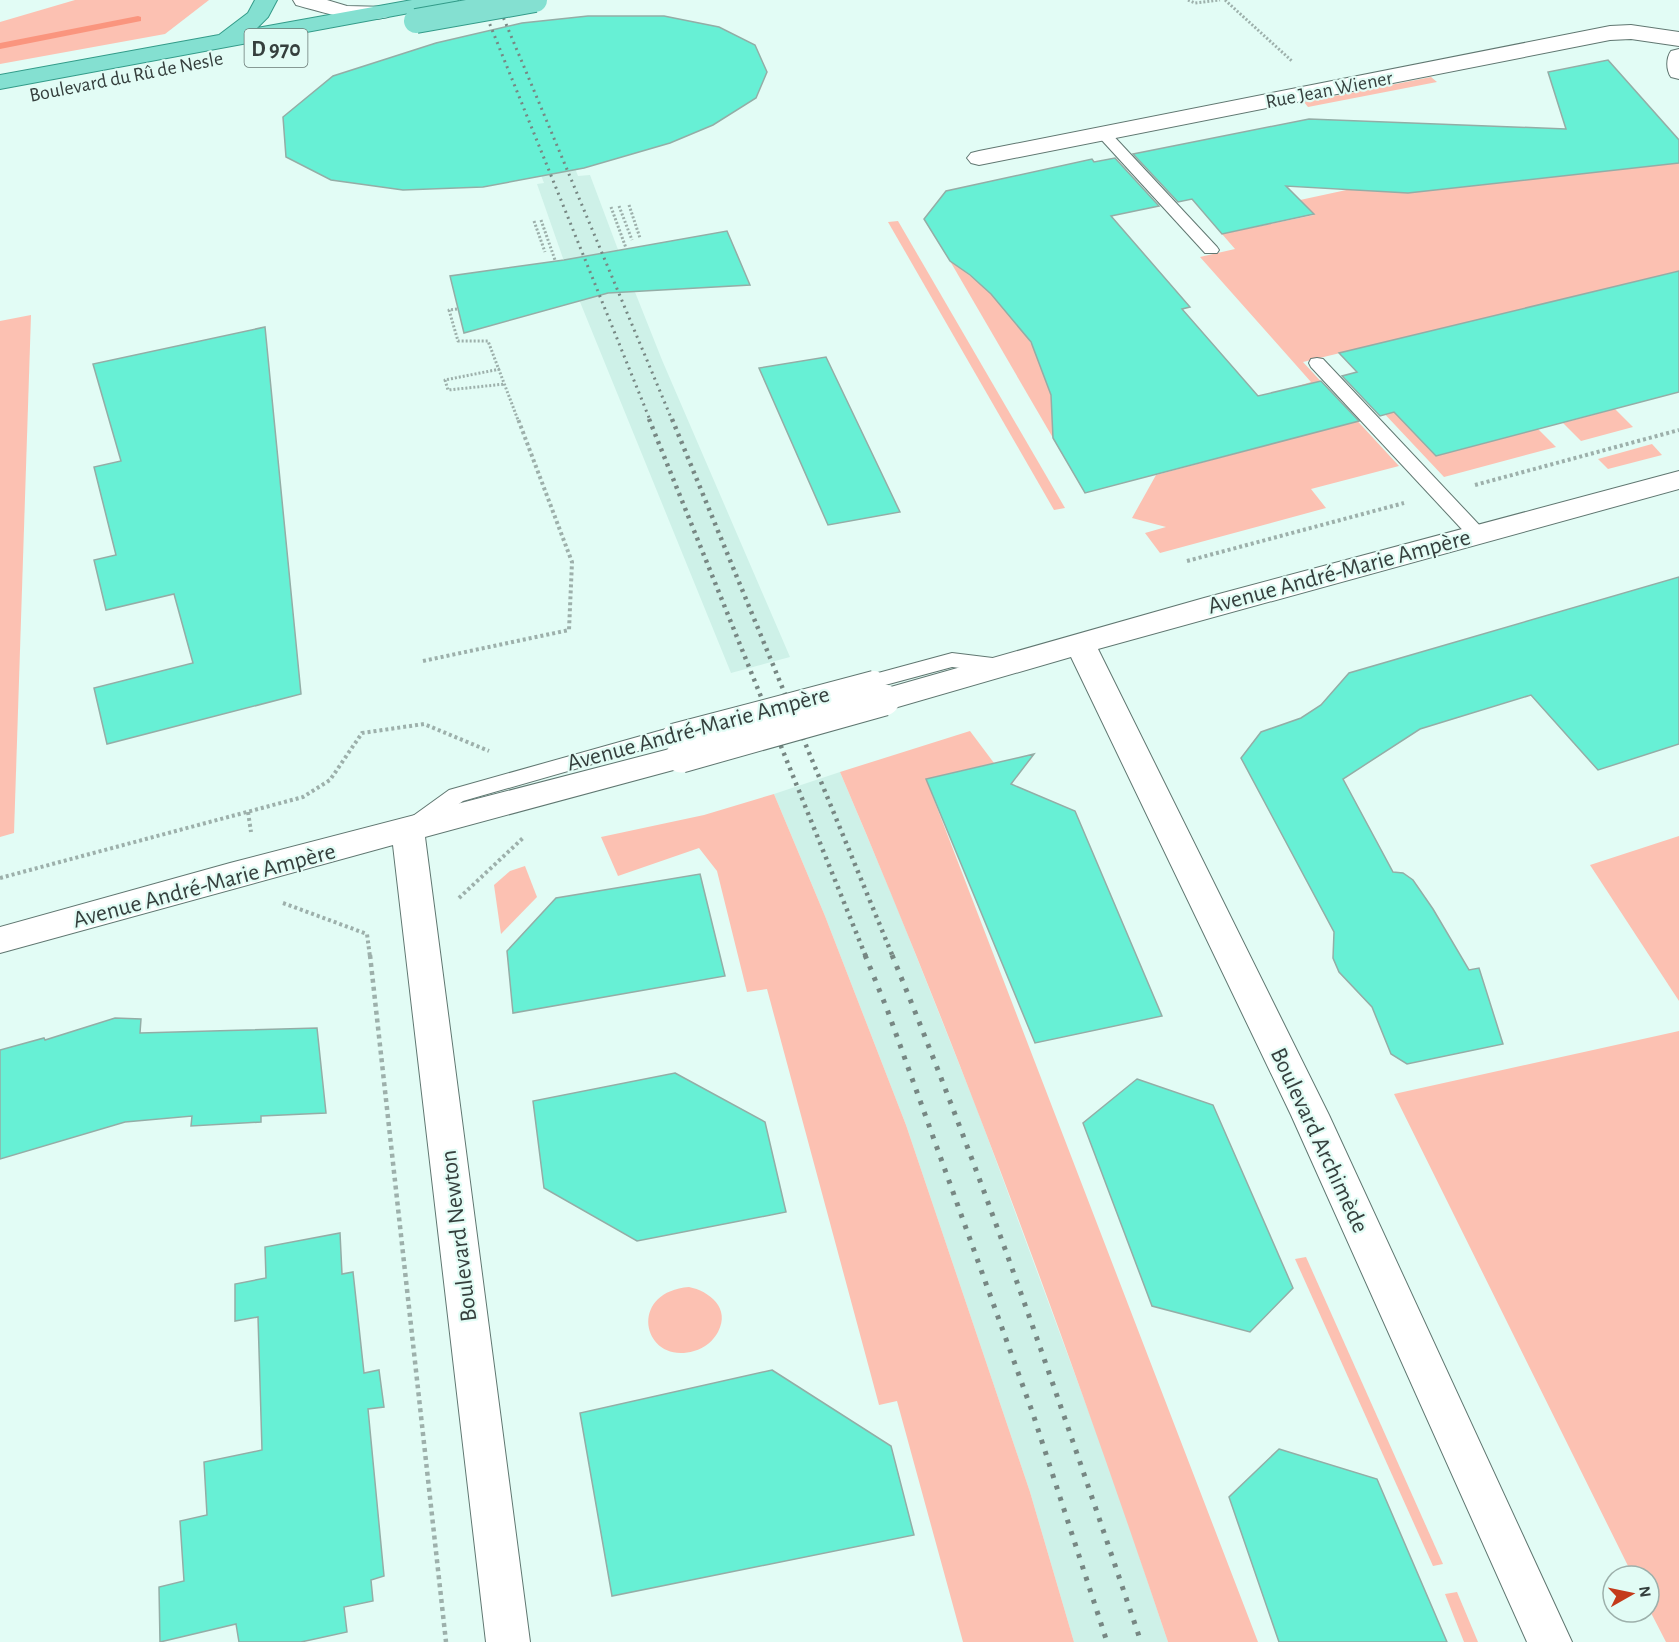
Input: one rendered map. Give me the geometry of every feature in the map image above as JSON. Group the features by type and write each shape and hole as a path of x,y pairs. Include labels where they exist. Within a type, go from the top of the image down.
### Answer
{"main road":[{"path":"225,40 256,17 264,8 266,0"},
{"name":"D 970","path":"413,14 447,0"},
{"name":"Boulevard du Rû de Nesle","path":"0,100 413,14 535,0"},
{"path":"0,82 380,12 413,14"}],"street":[{"path":"304,0 346,12 380,12"},
{"name":"Rue Jean Wiener","path":"979,158 1610,33 1631,33 1679,39"},
{"path":"1679,56 1679,72"},
{"name":"Avenue André-Marie Ampère","path":"0,940 408,830 677,746 879,690 1001,666 1679,480"},
{"name":"Boulevard Archimède","path":"1080,643 1310,1115 1550,1642"},
{"name":"Boulevard Newton","path":"408,830 508,1642"}],"lane":[{"path":"1103,133 1211,250"},
{"path":"1317,363 1477,534"}],"path":[{"path":"1188,0 1195,3 1220,0"},
{"path":"1225,0 1300,69"},
{"path":"629,205 640,238"},
{"path":"619,206 632,240"},
{"path":"611,207 626,248"},
{"path":"541,220 555,260"},
{"path":"534,221 544,252"},
{"path":"423,661 569,630 572,562 488,341 458,341 449,310 457,309"},
{"path":"500,369 444,380 448,390 505,384"},
{"path":"0,878 303,797 330,780 362,733 424,724 462,738 493,754"},
{"path":"452,899 462,897 524,839 521,831"},
{"path":"275,900 367,934 396,1172 446,1642"}],"shaded area":[{"path":"75,0 209,0 165,34 0,64 0,22"},
{"path":"1431,77 1437,82 1308,107 1304,102"},
{"path":"569,153 578,176 590,175 620,255 565,264 537,184 544,183 535,160"},
{"path":"1679,163 1679,271 1303,362 1399,466 1311,489 1326,508 1160,553 1145,533 1166,527 1132,518 1156,475 1335,427 1298,386 1311,382 1200,257 1235,249 1222,234 1314,215 1300,200 1351,189 1408,193"},
{"path":"898,221 1065,508 1054,510 888,222"},
{"path":"950,261 999,302 1027,337 1046,376 1052,401 1053,438"},
{"path":"633,287 662,360 790,657 731,673 578,297"},
{"path":"31,315 14,833 0,837 0,321"},
{"path":"1373,389 1436,456 1538,429 1556,447 1444,477 1363,391"},
{"path":"1615,409 1633,427 1581,441 1563,423"},
{"path":"1652,444 1662,455 1608,469 1598,459"},
{"path":"970,731 994,763 926,779 1258,1642 1168,1642 1013,1204 929,987 840,772"},
{"path":"840,772 894,900 977,1109 1111,1472 1168,1642 1074,1642 1030,1492 906,1125 825,916 774,794"},
{"path":"774,794 825,916 906,1125 1030,1492 1074,1642 963,1642 897,1401 879,1405 767,989 747,992 717,871 699,848 618,876 601,837 704,815"},
{"path":"1679,836 1679,1001 1590,865"},
{"path":"525,866 537,897 501,934 494,885 510,871"},
{"path":"1679,1031 1679,1642 1666,1642 1657,1624 1661,1624 1661,1564 1627,1564 1394,1094"},
{"path":"1306,1257 1443,1564 1433,1566 1295,1259"},
{"path":"689,1287 704,1292 716,1302 722,1315 721,1323 716,1335 705,1346 694,1351 677,1353 663,1348 653,1339 649,1326 649,1313 656,1301 669,1292"},
{"path":"1457,1592 1478,1642 1464,1642 1445,1594"}],"building":[{"path":"588,16 664,16 719,27 755,45 767,72 756,98 713,125 670,143 584,168 483,187 403,190 331,180 286,157 283,117 333,76 436,43 522,23"},
{"path":"1608,60 1679,140 1679,163 1408,193 1286,186 1314,214 1222,234 1192,199 1178,202 1133,154 1309,119 1566,129 1548,72"},
{"path":"1115,158 1159,206 1111,216 1190,307 1182,309 1258,396 1321,381 1359,421 1085,493 1053,438 1051,395 1031,342 991,294 950,261 924,219 946,191 1092,159 1094,162"},
{"path":"727,231 750,285 608,293 464,333 450,276 564,260"},
{"path":"1679,271 1679,392 1436,456 1394,412 1380,416 1342,376 1357,372 1339,353"},
{"path":"265,327 301,694 107,744 94,688 193,663 174,594 106,610 94,560 116,555 94,467 121,461 93,364"},
{"path":"826,357 900,512 828,525 759,368"},
{"path":"1679,577 1679,744 1598,770 1531,695 1420,729 1343,779 1393,872 1403,873 1413,880 1469,970 1479,968 1503,1044 1407,1064 1391,1054 1372,1007 1339,972 1333,958 1334,932 1241,758 1261,732 1301,718 1321,705 1349,673"},
{"path":"1034,754 1011,784 1075,811 1162,1016 1035,1043 926,779"},
{"path":"700,874 725,976 513,1013 507,951 556,898"},
{"path":"115,1018 141,1019 140,1033 317,1028 326,1113 261,1116 261,1122 191,1126 192,1116 125,1122 0,1159 0,1050 44,1038 45,1040"},
{"path":"675,1073 765,1122 786,1212 637,1241 544,1188 533,1101"},
{"path":"1137,1079 1213,1105 1293,1288 1250,1332 1152,1306 1083,1123"},
{"path":"340,1233 342,1274 353,1272 364,1373 379,1370 384,1407 368,1409 384,1576 371,1580 373,1601 344,1607 347,1632 301,1642 239,1642 236,1624 160,1642 159,1587 184,1581 180,1521 207,1515 204,1462 262,1450 258,1317 235,1321 235,1284 266,1278 265,1247"},
{"path":"772,1370 891,1446 914,1535 612,1596 580,1413"},
{"path":"1279,1449 1377,1479 1447,1642 1279,1642 1229,1497"}],"waterway":[{"path":"0,46 138,19"}],"railway":[{"path":"480,0 650,420"},
{"path":"496,0 672,420"},
{"path":"649,419 866,957"},
{"path":"672,419 893,957"},
{"path":"865,955 887,1009 1033,1414 1107,1642"},
{"path":"892,955 991,1211 1141,1642"}]}
